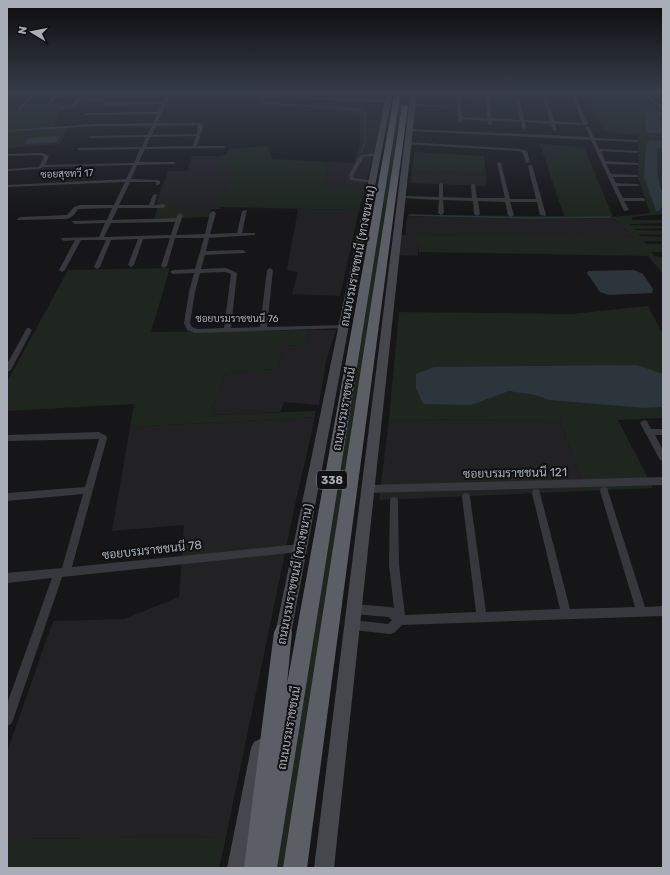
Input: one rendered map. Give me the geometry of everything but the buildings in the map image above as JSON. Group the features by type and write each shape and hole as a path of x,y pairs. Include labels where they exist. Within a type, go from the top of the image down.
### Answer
{"highway":[{"name":"ถนนบรมราชชนนี","path":"296,868 402,138 401,132"},
{"name":"ถนนบรมราชชนนี","path":"265,868 402,138"},
{"path":"377,157 402,138"},
{"path":"256,868 283,632"}],"main road":[{"name":"ถนนบรมราชชนนี (ทางขนาน)","path":"237,868 383,132"},
{"name":"338","path":"324,868 402,197 404,177 402,138 403,132"}],"street":[{"path":"101,238 151,132"},
{"path":"195,147 200,132"},
{"path":"590,132 626,210"},
{"path":"90,137 199,135"},
{"path":"402,138 593,139 636,141"},
{"path":"402,138 524,151 543,215"},
{"path":"79,149 224,147"},
{"path":"496,148 497,154"},
{"path":"598,150 637,152"},
{"path":"7,156 46,154 42,166"},
{"path":"372,182 352,179 351,175 362,156 377,157"},
{"path":"604,162 636,164"},
{"path":"7,170 37,168 42,166 174,163"},
{"path":"499,164 512,215"},
{"path":"610,174 636,176"},
{"name":"ซอยสุขทวี 17","path":"7,186 127,181 158,181 158,184"},
{"path":"441,184 441,213"},
{"path":"615,184 637,185"},
{"path":"473,185 477,214"},
{"path":"151,206 155,195"},
{"path":"402,197 539,201"},
{"path":"621,199 643,200"},
{"path":"20,219 68,217 76,208 80,207 163,206"},
{"path":"239,234 245,211"},
{"name":"ซอยบรมราชชนนี 76","path":"212,213 192,292 187,323 188,328 198,331 344,327"},
{"path":"75,222 179,217 164,266"},
{"path":"64,239 253,234"},
{"path":"131,265 141,237"},
{"path":"62,270 79,238"},
{"path":"97,266 109,238"},
{"path":"203,253 243,252"},
{"path":"173,272 226,270 234,274 227,330"},
{"path":"264,329 270,270"},
{"path":"7,370 28,330"},
{"path":"644,423 663,458"},
{"path":"650,432 663,432"},
{"path":"7,438 98,435 103,438 89,490 62,572 7,720"},
{"name":"ซอยบรมราชชนนี 121","path":"368,489 663,481"},
{"path":"7,497 89,490"},
{"path":"604,491 642,612"},
{"path":"536,493 566,614"},
{"path":"466,498 482,617"},
{"path":"394,501 394,565 400,620"},
{"name":"ซอยบรมราชชนนี 78","path":"7,578 300,548"},
{"path":"354,608 390,612 400,620"},
{"path":"352,625 390,629 400,620 663,611"}],"shaded area":[{"path":"7,132 66,132 61,144 7,148"},
{"path":"360,132 367,132 368,145 361,163 354,163 360,142"},
{"path":"367,132 379,132 365,187 325,187 328,162 361,163 368,145"},
{"path":"394,132 399,132 285,868 273,868"},
{"path":"614,132 663,132 663,141 651,140 661,210 663,205 663,214 632,217 632,220 663,220 663,223 630,224 663,226 663,228 634,229 663,231 663,235 639,234 640,236 663,237 663,241 643,241 646,244 663,244 663,252 651,252 654,256 663,257 663,265 661,265 663,267 663,274 648,256 419,252 417,235 633,238 614,218 525,219 407,216 564,216 540,144 584,147 613,217 650,213 638,177 639,136"},
{"path":"646,132 663,132 663,134"},
{"path":"60,136 57,142 25,144 28,138"},
{"path":"651,140 663,141 663,147 657,149 658,177 663,197 662,208 659,211 656,211 644,177 646,144"},
{"path":"267,146 272,159 328,162 325,187 366,187 359,210 220,207 233,169 218,169 222,155 226,155 229,149"},
{"path":"663,147 663,191 659,182 657,149"},
{"path":"414,152 484,156 486,174 412,171"},
{"path":"192,156 224,156 234,169 220,209 169,209 171,203 156,203 168,171 187,171"},
{"path":"412,171 486,174 487,186 410,183"},
{"path":"159,203 171,203 169,209 211,209 209,217 154,219"},
{"path":"298,209 359,210 340,296 292,294 298,272 287,270"},
{"path":"407,216 525,219 614,218 634,239 418,235 418,256 398,255 400,235 405,235"},
{"path":"170,268 151,332 308,330 307,346 282,345 278,369 226,371 210,415 315,411 315,417 130,427 134,404 7,411 7,382 68,270"},
{"path":"634,270 643,274 653,289 652,293 609,295 600,292 587,273 588,271"},
{"path":"648,306 663,335 663,418 618,420 653,488 585,491 560,420 389,419 399,312 572,314"},
{"path":"308,330 336,330 326,361 319,405 284,402 280,412 210,415 226,371 278,369 282,345 307,346"},
{"path":"637,365 663,374 663,407 645,408 550,400 535,395 509,391 471,405 423,404 416,388 416,374 434,367"},
{"path":"315,417 293,514 226,837 7,839 7,752 53,621 124,619 179,597 184,525 112,531 130,427"},
{"path":"389,419 560,420 585,491 379,500"},
{"path":"226,837 219,868 7,868 7,839"}],"waterway":[{"path":"361,152 365,142 365,132"},
{"path":"409,215 530,218 610,217"}]}
